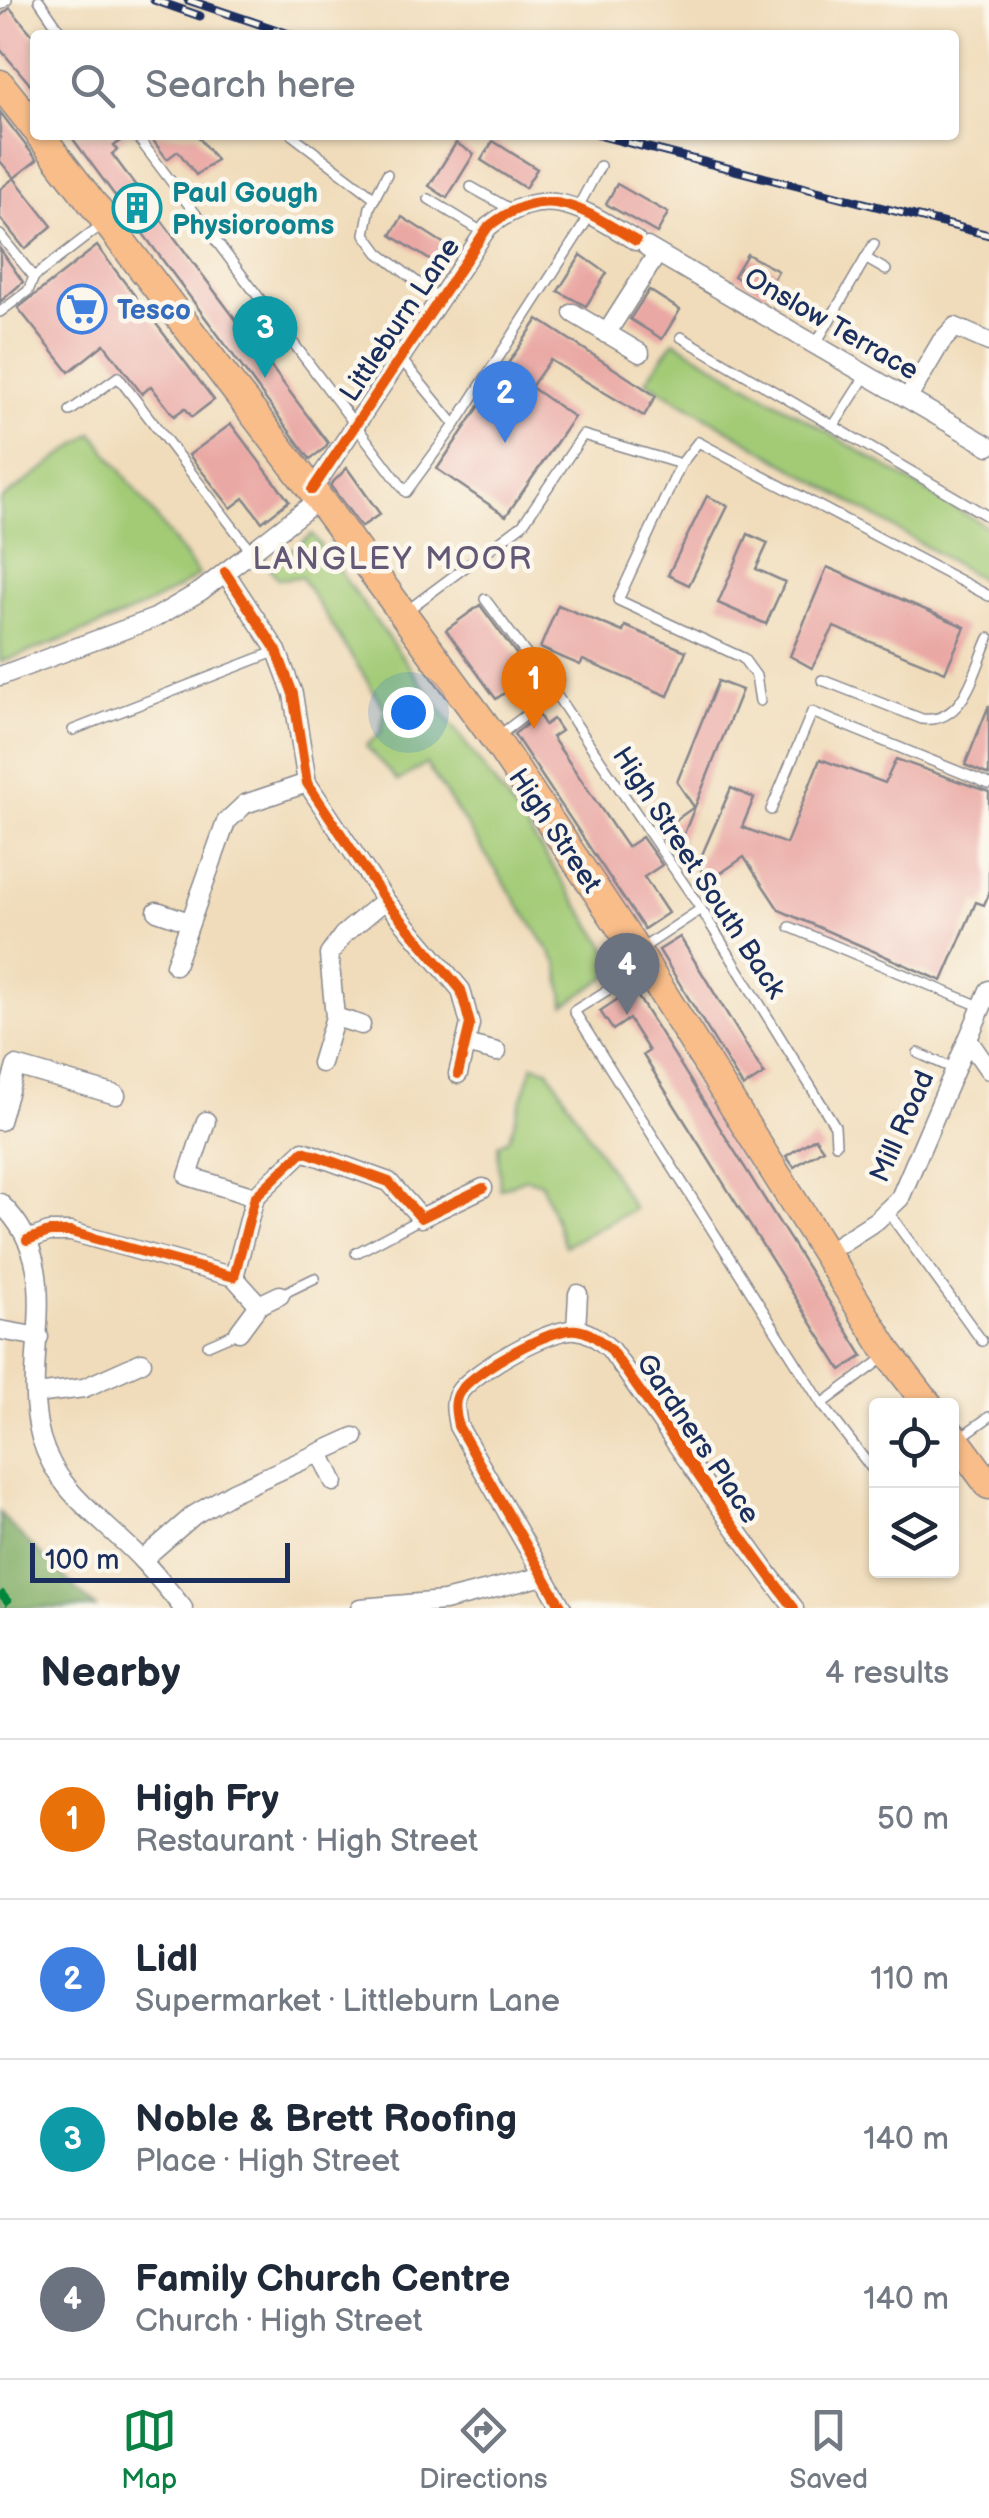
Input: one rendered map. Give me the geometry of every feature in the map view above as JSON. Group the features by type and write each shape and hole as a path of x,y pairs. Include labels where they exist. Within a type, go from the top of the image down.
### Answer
{"main road":[{"path":"0,84 30,122"},
{"name":"High Street","path":"44,140 315,494 494,739 641,959 824,1254 923,1398"},
{"path":"959,1445 989,1484"}],"street":[{"path":"510,209 548,200 590,214"},
{"name":"Littleburn Lane","path":"0,676 155,618 225,572 315,494 438,298 484,234 510,209"},
{"name":"Onslow Terrace","path":"590,214 989,446"},
{"path":"606,334 646,247"},
{"path":"573,312 640,353"},
{"path":"908,398 941,342 956,327 989,342"},
{"path":"225,572 277,651 293,694 306,782 385,900 460,990 470,1024 458,1074"},
{"path":"175,965 216,842 232,814 264,795 306,782"},
{"path":"321,1063 335,1018 329,955 343,935 385,900"},
{"path":"157,911 189,922"},
{"name":"Mill Road","path":"824,1254 888,1212 914,1172 985,999"},
{"path":"335,1018 361,1026"},
{"path":"968,1040 989,1070"},
{"path":"466,1044 497,1052"},
{"path":"0,1121 16,1066 116,1094"},
{"path":"206,1121 188,1176 254,1197"},
{"path":"234,1278 254,1197 304,1150 389,1182 422,1218 483,1188"},
{"path":"0,1203 27,1240 38,1266 42,1295 36,1394 40,1436 56,1476 70,1494 142,1560 183,1608"},
{"path":"27,1240 72,1232 234,1278 259,1304"},
{"path":"562,1608 458,1426 454,1406 460,1390 477,1377 552,1332 576,1330 578,1294"},
{"path":"239,1332 259,1304 280,1295"},
{"path":"0,1330 39,1337"},
{"name":"Gardners Place","path":"576,1330 593,1335 610,1349 694,1467 728,1523 794,1608"},
{"path":"36,1394 84,1388 142,1362"},
{"path":"142,1560 194,1515 232,1492 354,1436"},
{"path":"321,1454 334,1482"},
{"path":"360,1608 444,1602 544,1576"}],"lane":[{"path":"0,5 6,0"},
{"path":"39,0 60,30"},
{"path":"140,140 406,492 456,425 590,214 600,166"},
{"path":"299,140 375,198"},
{"path":"387,174 365,223 369,242 438,298"},
{"path":"471,188 510,209"},
{"path":"430,199 484,234"},
{"path":"0,312 28,291 34,277 108,220"},
{"path":"0,235 34,277"},
{"path":"815,345 874,244"},
{"path":"866,258 886,270"},
{"path":"681,338 989,517"},
{"path":"400,357 456,425"},
{"path":"834,425 866,374"},
{"path":"70,411 118,376 251,550"},
{"path":"402,613 523,524 583,435 681,464"},
{"path":"760,701 756,676 742,658 618,600 681,464 698,442 989,596"},
{"name":"High Street South Back","path":"485,599 555,693 701,908 835,1126 836,1144"},
{"path":"822,680 922,719 939,721 958,708 989,638"},
{"path":"73,730 277,651"},
{"path":"494,739 555,693"},
{"path":"771,810 812,712 989,784"},
{"path":"701,908 574,1011 822,1404 869,1465"},
{"path":"790,928 985,999"},
{"path":"918,1053 956,1070"},
{"path":"888,1212 982,1341"},
{"path":"356,1253 422,1218"},
{"path":"280,1295 315,1278"},
{"path":"208,1345 239,1332"},
{"path":"822,1404 890,1354"},
{"path":"959,1435 989,1417"}],"green space":[{"path":"674,341 989,528 989,584 646,381"},
{"path":"93,433 199,575 128,614 0,662 0,501"},
{"path":"312,534 523,822 620,968 565,1005 558,964 426,764 398,781 366,746 381,732 385,709 301,577 279,579 269,568"},
{"path":"533,1065 548,1069 634,1209 565,1246 541,1183 526,1178 500,1189 498,1145 509,1138"},
{"path":"0,1513 11,1526 96,1608 0,1608"}],"building":[{"path":"10,8 30,32 30,84 0,49 0,16"},
{"path":"0,112 37,160 14,178 0,161"},
{"path":"74,140 122,140 112,154 328,443 310,459"},
{"path":"153,140 201,140 216,160 196,175 178,151 167,159"},
{"path":"493,141 537,169 525,188 481,160"},
{"path":"456,143 474,154 447,198 429,186"},
{"path":"14,178 52,226 25,249 0,218 0,189"},
{"path":"617,184 668,213 657,233 606,204"},
{"path":"402,217 451,248 439,266 391,235"},
{"name":"Tesco","path":"97,246 214,400 192,417 185,408 174,416 151,386 142,394 104,344 69,372 18,308"},
{"path":"0,249 23,282 0,302"},
{"path":"747,254 778,271 765,294 734,276"},
{"path":"581,255 607,273 586,306 558,291"},
{"path":"649,290 680,310 662,339 630,319"},
{"path":"538,319 656,396 644,416 550,360 531,387 574,417 506,516 437,469"},
{"path":"231,424 289,501 262,522 244,498 231,508 189,455"},
{"path":"347,468 380,514 361,527 330,485"},
{"path":"707,496 728,506 689,585 668,575"},
{"path":"748,534 768,543 756,569 785,582 766,624 718,603"},
{"path":"827,567 965,627 945,672 834,627 812,668 790,656"},
{"path":"480,605 528,670 528,676 496,699 446,630"},
{"path":"558,605 623,632 625,626 686,651 668,696 583,660 580,665 540,648"},
{"path":"718,681 742,690 675,856 659,832 694,807 677,782"},
{"path":"989,705 989,775 965,765"},
{"path":"539,715 545,725 553,719 561,731 552,737 627,847 642,837 662,865 644,877 668,913 644,929 514,734"},
{"path":"820,759 885,783 896,759 989,792 989,893 984,905 976,902 942,981 779,910 744,857 708,882 698,864 731,788 754,798 742,827 786,844"},
{"path":"680,937 764,1074 743,1087 659,950"},
{"path":"633,989 863,1356 841,1370 643,1055 649,1051 629,1019 613,1030 600,1011"},
{"path":"815,1138 823,1149 794,1167 786,1156"}],"railway":[{"path":"154,0 200,16"},
{"path":"188,0 277,30"},
{"path":"618,140 989,235"}],"marked path":[{"path":"0,1592 13,1608"}],"cycle path":[{"path":"312,490 488,227 528,205 563,204 598,218 636,241"},
{"path":"225,572 277,651 293,694 307,783 385,900 461,990 470,1024 458,1074"},
{"path":"27,1240 49,1232 71,1232 234,1277 255,1197 303,1151 389,1182 421,1218 483,1188"},
{"path":"562,1608 458,1426 456,1403 458,1394 470,1381 498,1361 550,1335 577,1330 610,1349 794,1608"}],"place":[{"name":"Paul Gough Physiorooms","path":"137,208"},
{"name":"Tesco","path":"82,309"},
{"name":"Noble & Brett Roofing","path":"265,378"},
{"name":"Lidl","path":"505,443"},
{"name":"High Fry","path":"534,729"},
{"name":"Family Church Centre","path":"627,1015"}],"district":[{"name":"LANGLEY MOOR","path":"393,558"}]}
